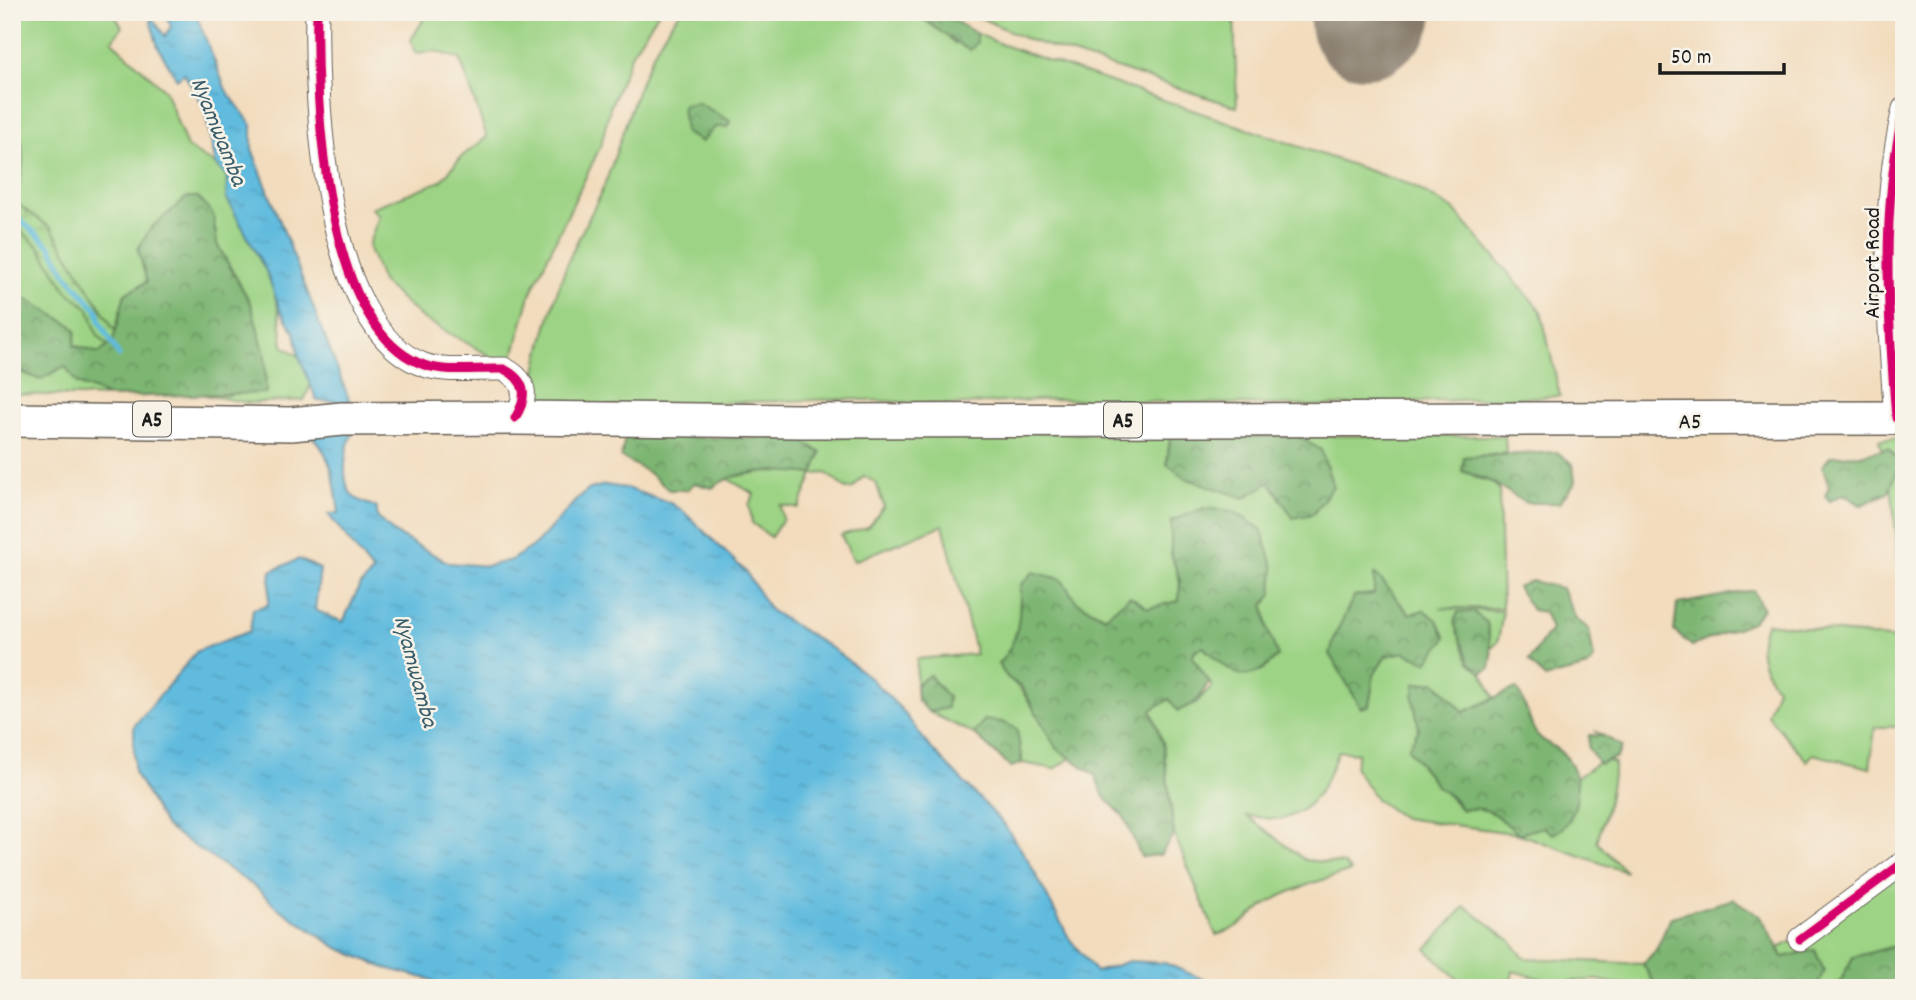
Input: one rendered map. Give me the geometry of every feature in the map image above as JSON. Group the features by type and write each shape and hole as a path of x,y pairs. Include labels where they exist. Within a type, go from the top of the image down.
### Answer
{"highway":[{"name":"A5","path":"12,420 291,424 342,419 515,418 802,421 1900,418"}],"street":[{"path":"317,12 318,122 323,168 348,268 369,314 389,339 422,364 435,368 503,369 513,374 524,394 524,402 515,418"},
{"name":"Airport Road","path":"1900,418 1886,266 1891,191 1904,109"},
{"path":"1800,939 1904,862"}],"green space":[{"path":"12,12 113,12 122,27 112,41 165,90 187,147 216,165 227,177 230,201 273,286 280,315 283,346 299,356 312,382 304,400 249,403 205,395 229,395 251,304 217,244 213,214 151,228 138,249 147,282 125,294 115,331 51,228 20,206 16,198 22,143 12,126"},
{"path":"428,12 659,12 632,53 610,108 601,145 531,292 510,367 422,318 382,282 368,246 379,216 371,208 441,181 461,157 487,137 460,59 436,51 415,53 411,40"},
{"path":"681,12 912,12 940,28 955,44 977,43 976,33 1003,45 1411,185 1454,210 1541,311 1560,396 1312,406 1054,399 952,405 848,399 534,408 533,393 541,350 562,278 598,201 646,70 668,28"},
{"path":"910,12 939,12 976,33 977,43 970,50"},
{"path":"968,12 1234,12 1237,107 1026,39"},
{"path":"697,102 730,121 728,127 715,127 702,142 685,133 682,106"},
{"path":"12,126 22,143 23,166 16,198 20,206 51,228 115,331 113,341 108,346 97,334 89,309 67,291 39,247 12,223"},
{"path":"1904,172 1904,374 1893,260"},
{"path":"187,197 198,197 213,214 217,244 251,304 265,355 266,393 111,397 77,384 65,366 40,380 12,368 12,291 71,325 76,331 74,346 99,353 113,341 125,294 147,282 138,249 151,228"},
{"path":"12,223 39,247 67,291 89,309 97,334 108,346 99,353 74,345 12,291"},
{"path":"66,366 77,384 111,397 12,394 12,368"},
{"path":"973,430 1170,437 1167,464 1244,498 1270,481 1280,498 1297,436 1505,436 1506,453 1464,457 1475,478 1492,482 1499,489 1502,608 1440,608 1503,611 1498,642 1491,649 1487,623 1469,662 1482,673 1495,699 1464,713 1435,682 1427,774 1462,810 1488,811 1520,834 1543,827 1577,783 1575,779 1603,759 1615,763 1609,800 1597,842 1626,872 1519,834 1403,818 1377,800 1355,768 1358,753 1338,751 1318,794 1302,810 1280,819 1247,816 1305,860 1344,864 1351,871 1288,893 1268,903 1237,926 1216,935 1174,834 1163,743 1151,710 1169,699 1178,710 1197,702 1212,686 1192,657 1195,650 1203,647 1225,667 1268,630 1264,606 1272,594 1233,511 1204,509 1171,521 1171,554 1180,581 1179,601 1148,608 1130,597 1105,617 1076,602 1061,579 1020,586 1020,618 1007,677 1026,696 1053,740 1071,758 1055,769 1022,763 1022,754 984,720 974,734 929,712 947,708 930,675 916,685 917,659 976,654 943,525 854,561 841,535 868,527 884,506 876,483 864,476 853,488 846,489 826,473 813,474 799,508 780,505 783,519 771,537 752,523 749,505 754,494 726,478 777,469 812,474 821,453 798,438 964,434","holes":["1374,575 1410,614 1404,652 1386,656 1374,674 1369,706 1354,596 1374,594"]},
{"path":"1297,436 1321,450 1333,486 1313,514 1293,518 1270,482 1244,498 1185,478 1167,464 1170,437"},
{"path":"625,437 798,438 821,453 813,474 747,473 723,481 712,488 694,483 688,490 669,490 649,473 621,457"},
{"path":"1904,438 1904,583 1901,583 1891,483 1879,440"},
{"path":"1888,448 1901,463 1888,493 1861,505 1843,494 1830,501 1825,496 1829,486 1822,466 1831,456 1860,455"},
{"path":"1557,452 1573,464 1575,483 1559,503 1526,503 1492,482 1462,471 1464,457"},
{"path":"1204,508 1233,511 1261,529 1274,568 1272,594 1264,606 1268,630 1278,656 1267,666 1248,675 1232,671 1203,647 1195,650 1192,657 1209,681 1197,702 1178,711 1169,699 1151,710 1163,743 1174,834 1160,855 1141,857 1124,817 1104,797 1095,775 1056,748 1022,688 1007,677 998,664 1015,637 1019,618 1020,586 1033,572 1061,579 1077,602 1105,617 1130,596 1148,608 1179,601 1180,581 1171,554 1171,521"},
{"path":"1374,574 1410,614 1424,610 1437,620 1446,638 1427,662 1404,652 1386,656 1374,675 1369,706 1361,708 1330,654 1335,635 1354,596 1374,594"},
{"path":"1532,581 1562,588 1576,619 1589,629 1594,659 1588,667 1545,678 1529,661 1551,629 1544,612 1532,610 1517,587"},
{"path":"1753,590 1763,609 1752,622 1692,646 1674,631 1677,604"},
{"path":"1458,612 1474,612 1487,623 1492,656 1490,668 1482,673 1469,662 1454,623"},
{"path":"1767,623 1895,639 1904,671 1904,727 1875,727 1870,768 1813,754 1807,761 1767,715 1777,688 1767,673 1760,648"},
{"path":"929,675 948,697 947,708 929,712 917,700 916,685"},
{"path":"1435,682 1464,712 1516,688 1536,733 1559,750 1572,766 1577,788 1576,799 1574,810 1562,828 1553,834 1543,827 1519,834 1488,811 1462,810 1455,800 1436,786 1408,748 1419,729 1413,698 1415,684"},
{"path":"984,720 1002,722 1017,729 1022,763 1011,767 974,734"},
{"path":"1595,731 1622,746 1617,757 1599,764 1588,748 1589,735 1602,736"},
{"path":"1904,868 1904,947 1899,945 1853,957 1837,988 1816,988 1824,971 1783,957 1779,948 1814,930"},
{"path":"1734,899 1761,917 1783,957 1815,950 1824,971 1816,988 1657,988 1643,964 1656,950 1671,917"},
{"path":"1465,906 1510,940 1524,958 1643,964 1657,988 1637,988 1598,980 1553,982 1513,971 1510,988 1467,988 1426,949"},
{"path":"1899,945 1904,947 1904,988 1837,988 1853,957"}],"water":[{"name":"Nyamwamba","path":"148,12 165,36 171,27 165,12 195,12 226,90 252,125 252,149 350,402 317,401 299,356 295,333 280,310 267,273 226,197 227,177 216,165 204,107 184,73 177,79 158,47"},
{"name":"Nyamwamba","path":"305,431 354,431 345,463 346,481 352,495 377,508 377,517 394,533 449,563 488,566 511,560 537,543 578,498 590,489 605,485 626,488 670,503 682,510 746,572 770,610 833,649 870,678 902,710 929,746 1003,823 1028,860 1069,938 1096,972 1129,961 1165,963 1223,988 445,988 429,979 385,968 338,948 278,908 258,889 166,827 134,772 134,726 197,651 250,631 253,609 268,605 271,571 299,559 320,569 315,610 343,622 359,587 373,572 328,514 339,513 331,467 321,447"}],"waterway":[{"path":"12,157 12,177"},
{"path":"12,213 50,246 68,277 98,311 100,322 119,356"}],"runway":[{"path":"1366,22 1377,12"}],"cycle path":[{"path":"317,12 323,153 332,208 345,261 364,307 390,343 424,365 453,370 504,369 512,374 523,390 522,403 515,418"},
{"path":"1896,418 1890,341 1889,224 1896,147 1904,109"},
{"path":"1800,939 1904,862"}]}
